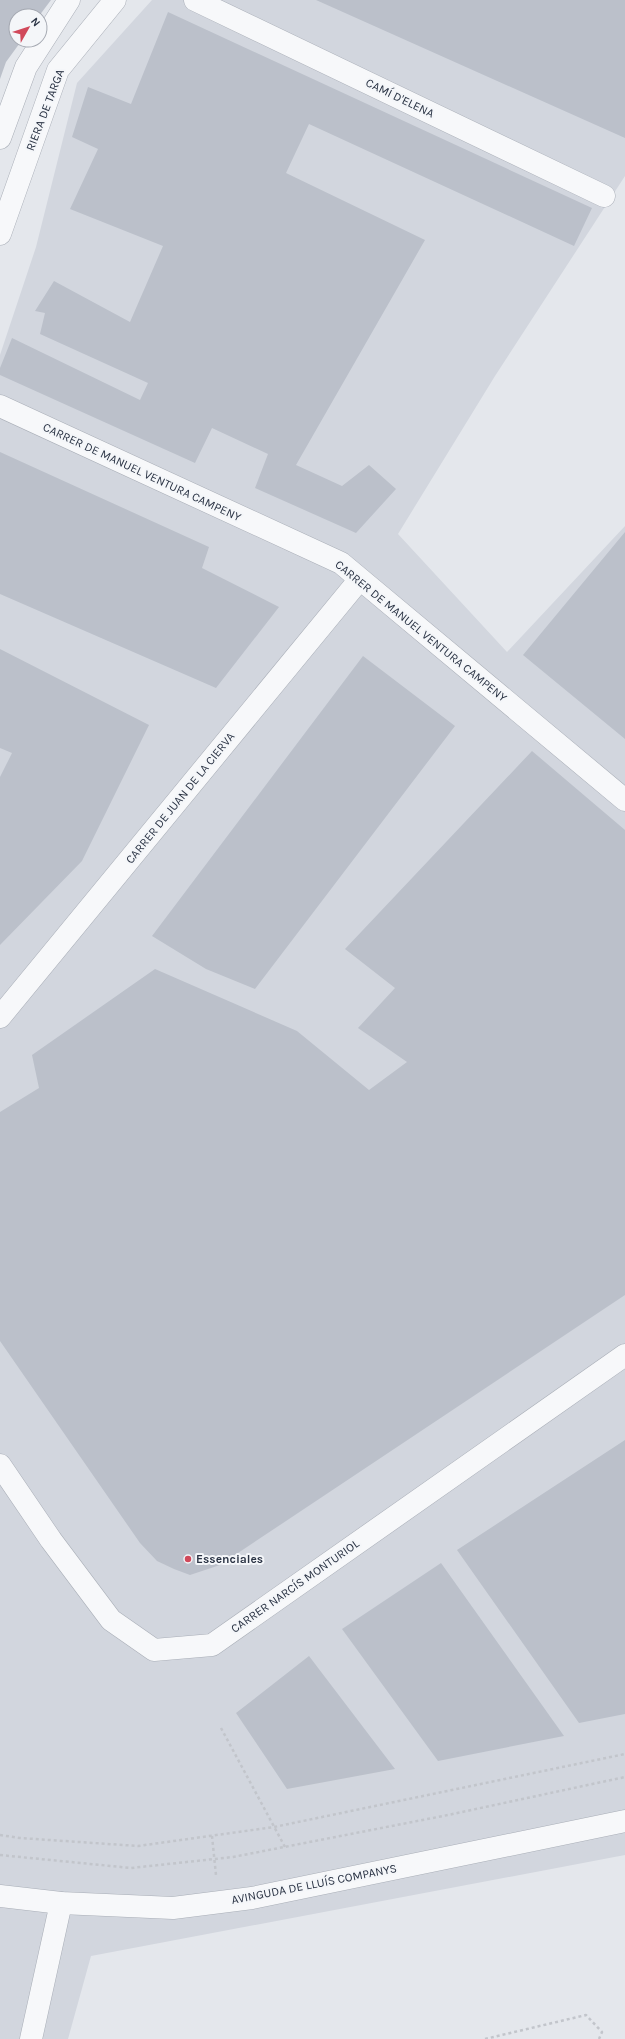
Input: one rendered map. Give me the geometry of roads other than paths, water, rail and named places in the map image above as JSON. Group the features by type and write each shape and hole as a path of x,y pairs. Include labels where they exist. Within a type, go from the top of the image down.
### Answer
{"street":[{"path":"0,138 26,67 69,0"},
{"name":"RIERA DE TARGA","path":"1,229 58,70 115,0"},
{"name":"CAMÍ D'ELENA","path":"195,0 604,196"},
{"name":"CARRER DE MANUEL VENTURA CAMPENY","path":"0,406 341,563 625,800"},
{"name":"CARRER DE JUAN DE LA CIERVA","path":"0,1018 360,579"},
{"name":"CARRER NARCÍS MONTURIOL","path":"0,1465 51,1540 111,1620 154,1650 212,1645 625,1355"},
{"name":"AVINGUDA DE LLUÍS COMPANYS","path":"0,1896 61,1904 173,1908 252,1898 625,1820"},
{"path":"32,2039 61,1904"}],"place":[{"name":"Essenciales","path":"188,1559"}]}
